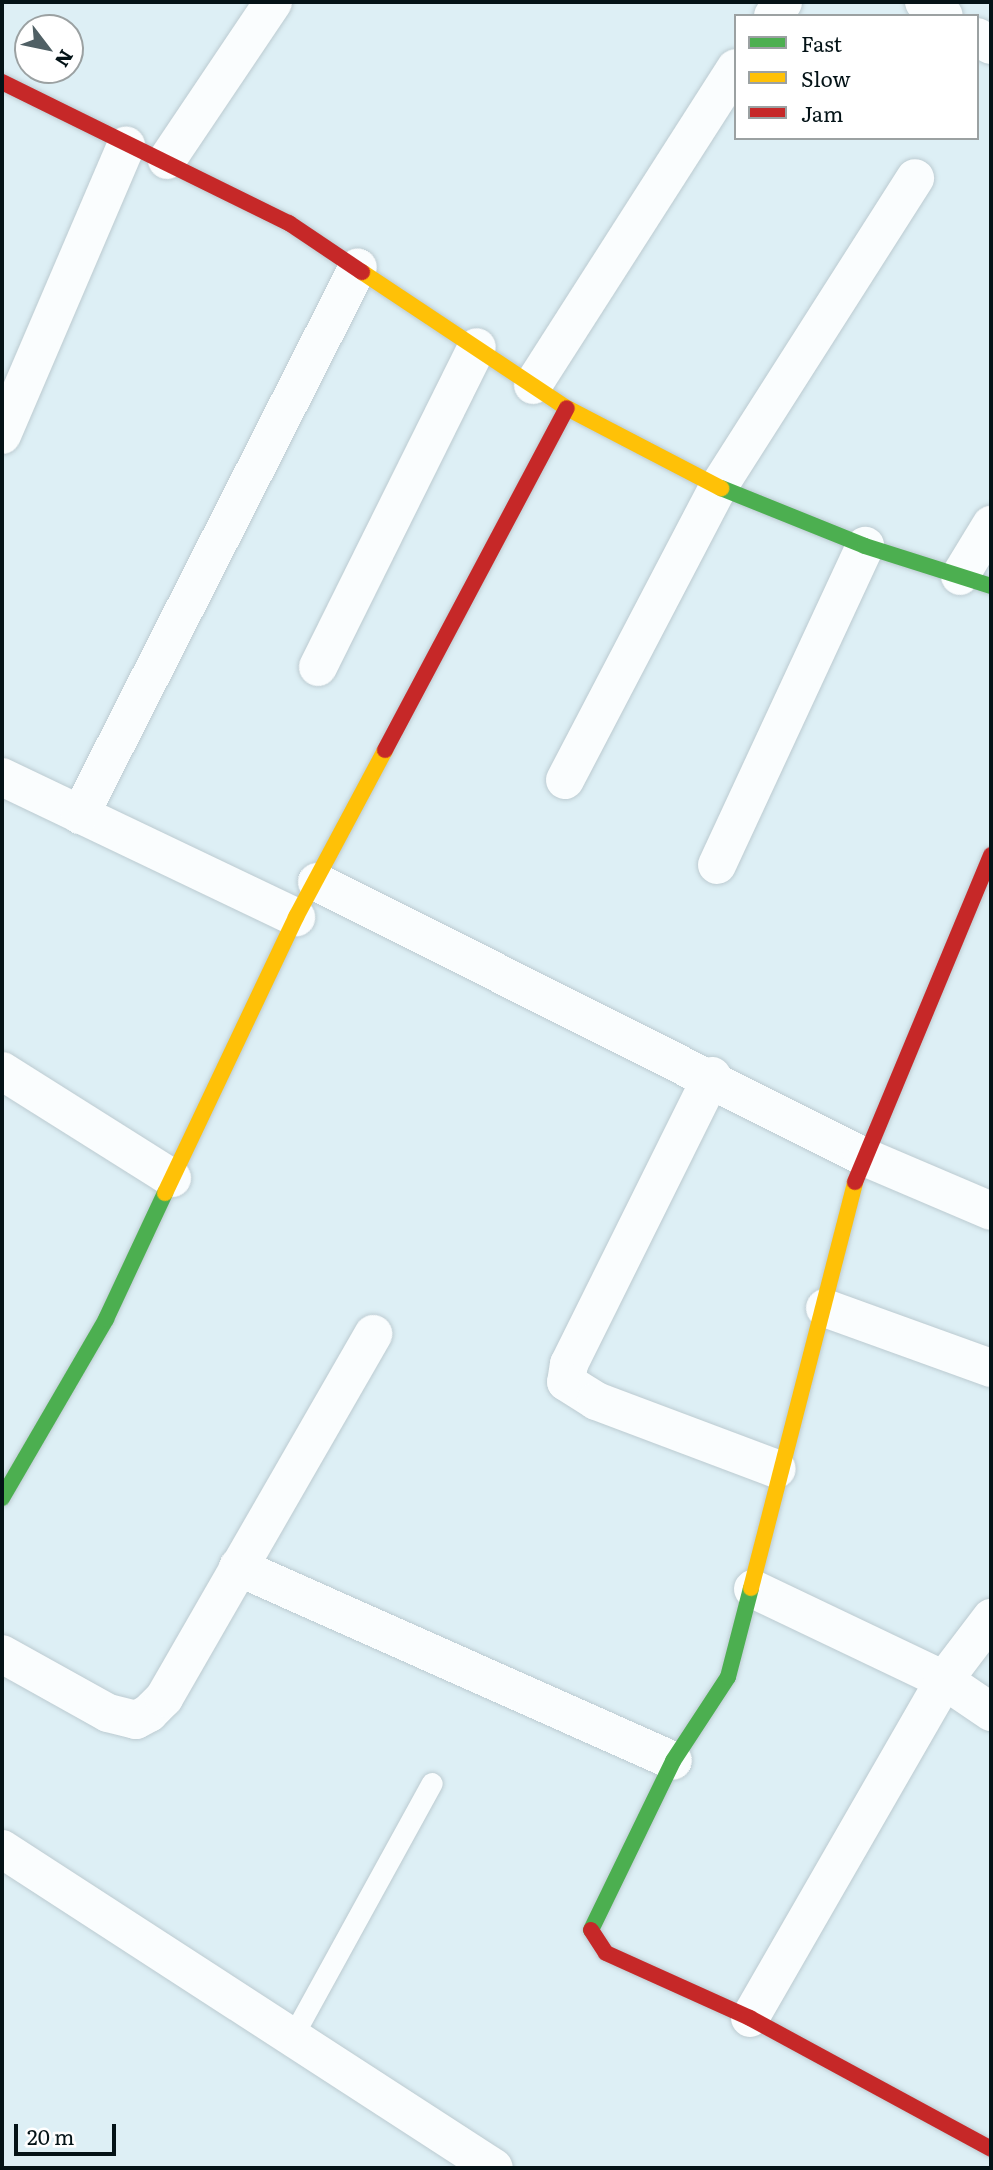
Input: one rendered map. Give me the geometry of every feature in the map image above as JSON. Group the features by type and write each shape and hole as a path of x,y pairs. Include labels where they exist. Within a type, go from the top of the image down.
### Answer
{"street":[{"path":"167,160 273,2"},
{"path":"924,2 941,14"},
{"path":"533,385 734,71"},
{"path":"2,82 126,145 167,160 358,267 568,408 681,472 865,546 975,581 991,524"},
{"path":"2,435 126,145"},
{"path":"565,780 719,486 915,178"},
{"path":"80,815 358,267"},
{"path":"318,667 477,347"},
{"path":"2,1498 106,1319 296,918 568,408"},
{"path":"717,865 865,546"},
{"path":"2,777 296,918"},
{"path":"984,2155 750,2018 593,1941 596,1908 673,1761 727,1677 752,1589 777,1469 825,1308 862,1156 991,855"},
{"path":"317,882 712,1076 862,1156 991,1210"},
{"path":"2,1070 172,1178"},
{"path":"712,1076 569,1364 566,1382 596,1401 777,1469"},
{"path":"825,1308 991,1368"},
{"path":"2,1654 108,1713 135,1720 164,1698 373,1335"},
{"path":"238,1567 673,1761"},
{"path":"752,1589 944,1680 991,1712"},
{"path":"750,2018 944,1680 991,1618"},
{"path":"2,1849 290,2039 494,2168"}],"lane":[{"path":"290,2039 432,1783"}],"traffic: fast":[{"path":"721,488 865,546 991,586"},
{"path":"2,1498 106,1319 165,1193"},
{"path":"591,1930 673,1761 728,1677 751,1588"}],"traffic: slow":[{"path":"362,272 567,408 721,488"},
{"path":"165,1193 296,917 385,750"},
{"path":"751,1588 855,1182"}],"traffic: jam":[{"path":"2,82 289,223 362,272"},
{"path":"385,750 567,408"},
{"path":"855,1182 991,855"},
{"path":"591,1930 606,1953 750,2018 991,2149"}]}
